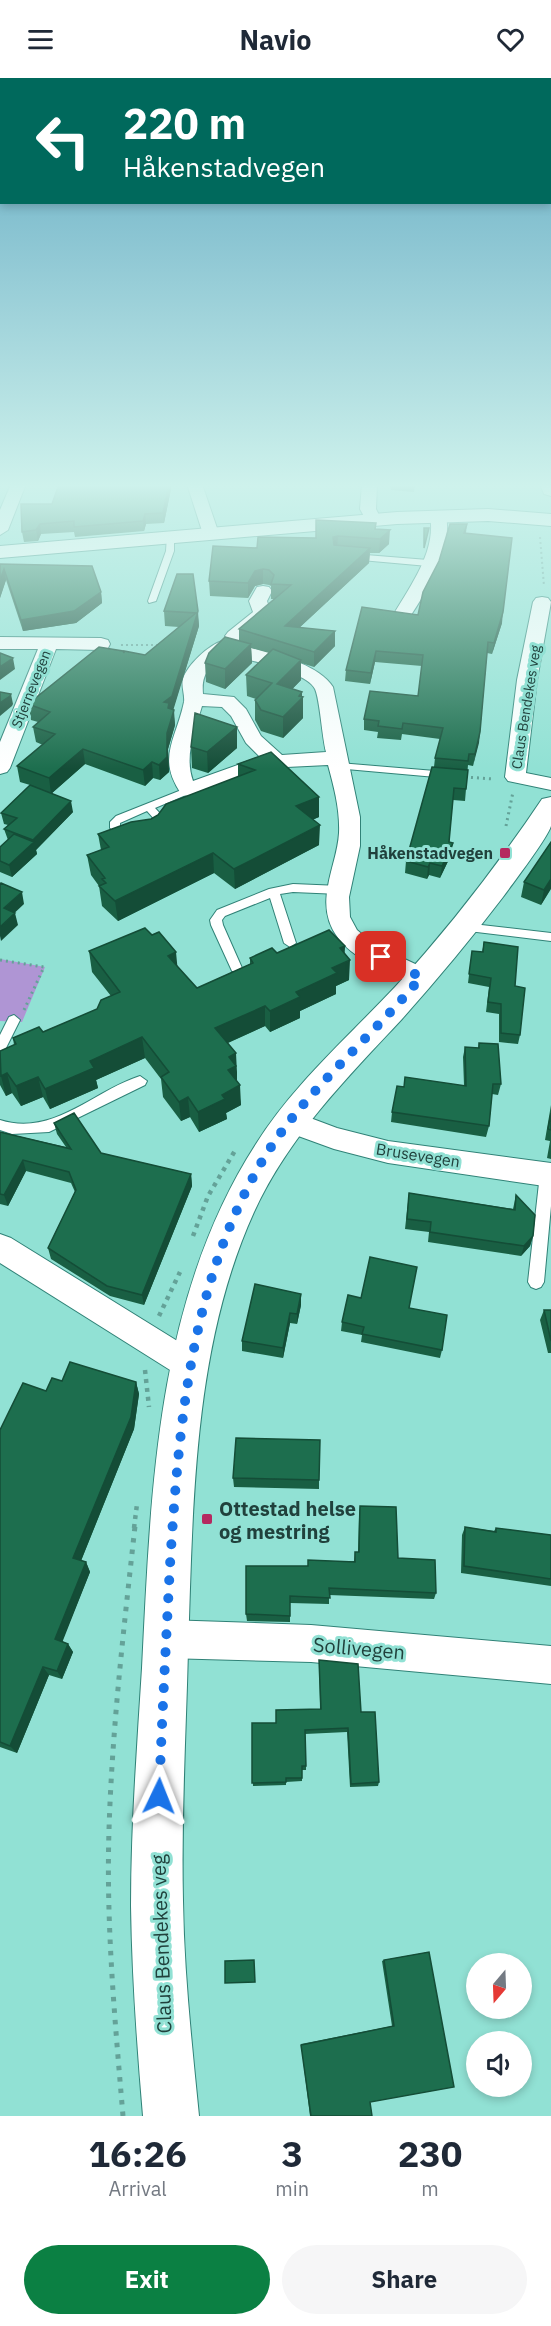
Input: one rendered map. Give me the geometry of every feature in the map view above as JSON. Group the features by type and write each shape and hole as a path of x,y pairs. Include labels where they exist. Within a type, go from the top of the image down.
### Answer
{"street":[{"path":"401,617 421,579"},
{"path":"263,591 258,601 261,613 198,669 192,680 194,700 186,722 179,758 182,780 189,790 264,762 338,762"},
{"name":"Claus Bendekes veg","path":"505,778 542,602"},
{"path":"0,643 101,644"},
{"name":"Stjernevegen","path":"0,768 50,644"},
{"path":"222,647 316,679 325,687 348,812 350,837 338,913 348,936 370,952 421,977"},
{"path":"227,701 268,661"},
{"path":"194,700 227,701 239,713 253,739 277,761"},
{"path":"505,778 551,784"},
{"name":"Claus Bendekes veg","path":"171,2116 158,1956 156,1874 166,1639 177,1460 189,1365 208,1290 232,1221 264,1159 290,1121 464,927 512,865 551,805"},
{"name":"Brusevegen","path":"290,1121 321,1134 388,1152 549,1174"},
{"path":"0,1247 29,1268 189,1365"},
{"name":"Sollivegen","path":"166,1639 207,1638 320,1644 551,1665"}],"lane":[{"path":"152,601 160,579"},
{"path":"338,762 465,777"},
{"path":"148,806 162,821 157,830 145,834 123,835 114,828 115,822 120,818 148,806 189,790"},
{"path":"236,968 217,925 221,913 273,892 293,888 340,890"},
{"path":"273,892 279,904 290,944"},
{"path":"464,927 551,937"},
{"path":"0,1049 14,1020"},
{"path":"0,1049 20,1043"},
{"path":"0,1125 12,1129 49,1127 140,1081"},
{"path":"536,1282 549,1174"}],"path":[{"path":"542,602 544,579"},
{"path":"101,644 160,646"},
{"path":"465,777 505,778"},
{"path":"0,960 44,967 20,1020 14,1020"}],"shaded area":[{"path":"0,959 45,967 22,1022 0,1021"}],"building":[{"path":"7,579 97,579 101,592 74,611 21,620"},
{"path":"175,579 194,579 198,611 172,696 164,702 169,703 168,708 174,710 167,733 167,757 159,765 152,762 143,770 83,749 49,778 17,766 55,734 33,727 50,712 28,704 99,647 145,655 196,613 164,611"},
{"path":"209,579 250,579 248,583 209,581"},
{"path":"273,579 336,579 285,626 335,631 314,652 239,629 291,585 271,584"},
{"path":"430,579 507,579 503,612 494,643 488,642 480,732 475,754 469,754 468,761 435,758 443,728 403,723 402,729 378,726 379,721 364,719 370,691 418,696 423,655 376,651 371,673 346,670 362,607 418,615 423,592"},
{"path":"225,637 251,644 225,669 205,663 209,653"},
{"path":"273,649 301,660 277,684 302,692 299,696 303,697 283,717 261,710 255,700 272,683 246,675"},
{"path":"0,653 13,658 0,667"},
{"path":"0,692 11,694 0,703"},
{"path":"195,713 237,727 207,752 191,747"},
{"path":"271,752 319,797 296,806 320,825 234,869 213,853 115,901 99,886 106,883 102,879 105,878 87,855 109,847 98,834 131,822 151,819 158,815 166,804 255,770 238,764"},
{"path":"432,767 468,770 466,789 454,788 449,842 453,843 442,866 430,863 428,867 406,861"},
{"path":"30,785 71,801 33,840 4,829 17,818 1,813"},
{"path":"14,834 34,842 9,865 0,861 0,847"},
{"path":"551,842 551,879 544,890 524,882"},
{"path":"1,883 22,892 4,908 15,913 0,927 0,885"},
{"path":"145,928 152,935 159,932 176,952 168,956 197,988 253,963 250,958 272,948 277,953 329,930 345,946 340,948 350,960 332,968 337,973 296,992 300,997 270,1011 265,1006 215,1028 236,1053 229,1057 236,1066 228,1070 240,1085 222,1095 225,1099 198,1112 188,1097 179,1102 161,1077 169,1072 142,1037 90,1061 94,1068 45,1089 38,1077 16,1086 7,1073 1,1076 0,1051 16,1044 13,1038 39,1027 43,1032 97,1009 101,1000 120,992 89,951"},
{"path":"484,942 518,947 515,986 525,988 520,1035 501,1033 501,1004 488,1002 491,978 469,974 472,951 483,952"},
{"path":"479,1043 498,1044 501,1084 493,1084 489,1126 392,1112 397,1086 404,1087 405,1077 466,1086 465,1047 479,1048"},
{"path":"74,1113 101,1153 191,1174 142,1295 107,1286 48,1248 76,1190 69,1172 23,1160 4,1195 0,1194 0,1132 71,1149 54,1123"},
{"path":"551,1113 551,1130 548,1129"},
{"path":"409,1193 515,1210 516,1195 535,1215 533,1236 524,1246 430,1232 431,1222 407,1219"},
{"path":"370,1257 417,1267 409,1308 447,1315 442,1350 362,1334 364,1327 342,1322 348,1295 361,1298"},
{"path":"255,1284 301,1294 297,1314 290,1313 283,1348 242,1341"},
{"path":"544,1310 551,1310 551,1341"},
{"path":"70,1362 136,1382 131,1417 73,1558 86,1562 55,1639 68,1644 57,1671 43,1667 10,1746 0,1742 0,1430 23,1383 46,1391 52,1378 62,1381"},
{"path":"236,1438 320,1440 319,1480 233,1478"},
{"path":"360,1506 396,1507 398,1558 435,1560 436,1593 329,1588 330,1598 290,1596 290,1616 246,1614 246,1566 308,1566 308,1560 355,1562 355,1552 359,1552"},
{"path":"465,1527 496,1532 496,1528 551,1535 551,1579 464,1566"},
{"path":"319,1660 358,1664 361,1712 375,1712 379,1782 351,1784 348,1728 305,1730 306,1766 302,1766 302,1778 286,1778 286,1782 252,1783 252,1723 276,1723 276,1710 321,1709"},
{"path":"429,1952 454,2087 370,2102 372,2116 311,2116 301,2045 394,2026 384,1960"},
{"path":"254,1960 255,1982 225,1983 225,1961"}],"place":[{"name":"Håkenstadvegen","path":"505,853"},
{"name":"Ottestad helse og mestring","path":"207,1519"}],"route":[{"path":"159,1796 163,1683 181,1416 189,1365 208,1290 227,1232 241,1200 278,1137 305,1103 421,977 381,957"}]}
